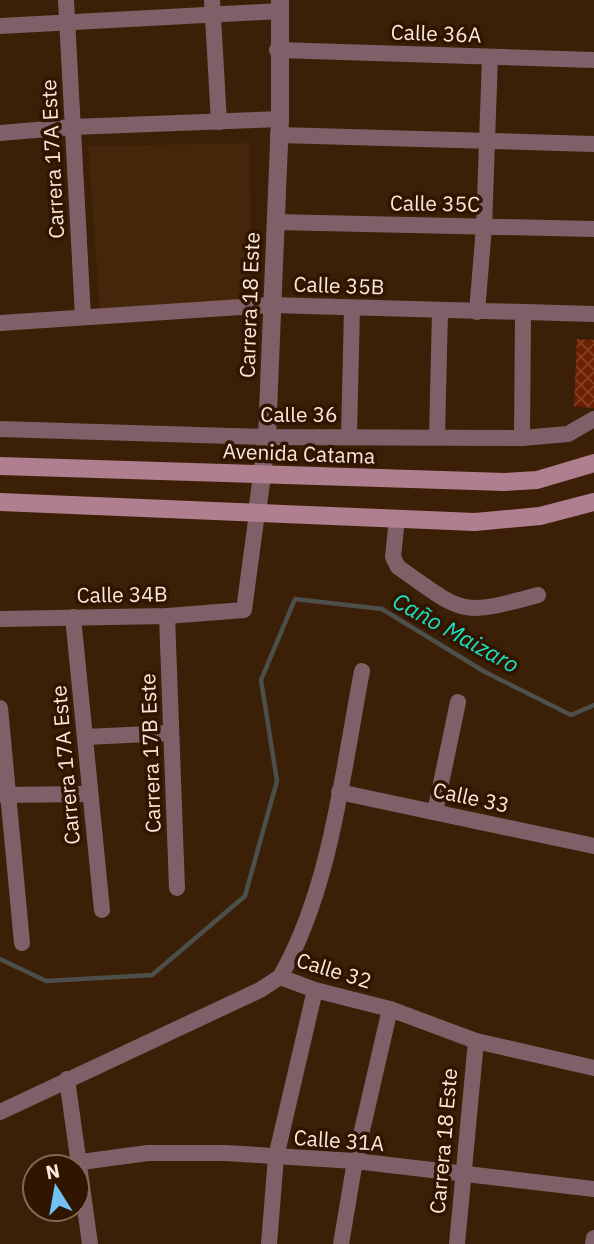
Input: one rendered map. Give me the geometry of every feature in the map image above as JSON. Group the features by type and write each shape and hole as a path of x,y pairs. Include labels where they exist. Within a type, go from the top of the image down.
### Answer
{"main road":[{"name":"Avenida Catama","path":"0,466 505,482 537,480 594,463"},
{"path":"0,502 475,522 540,516 594,502"}],"street":[{"name":"Carrera 17A Este","path":"66,0 83,316"},
{"path":"0,26 280,5"},
{"name":"Carrera 18 Este","path":"244,610 267,437 279,127 277,50 280,5"},
{"path":"213,8 219,122"},
{"name":"Calle 36A","path":"277,50 594,60"},
{"path":"477,312 484,227 490,57"},
{"path":"0,133 72,127 219,122 487,141 594,144"},
{"name":"Calle 35C","path":"275,222 594,229"},
{"name":"Calle 35B","path":"0,323 271,305 594,314"},
{"path":"349,436 352,307"},
{"path":"437,437 440,311"},
{"path":"522,438 523,314"},
{"name":"Calle 36","path":"0,429 267,437 522,438 568,434 594,419"},
{"path":"397,518 393,556 398,567 454,606 470,610 487,609 538,595"},
{"name":"Calle 34B","path":"0,619 167,616 244,610"},
{"name":"Carrera 17B Este","path":"167,616 177,888"},
{"name":"Carrera 17A Este","path":"73,617 102,910"},
{"path":"280,977 293,955 317,888 362,671"},
{"path":"435,812 458,702"},
{"path":"0,709 4,795 22,943"},
{"path":"85,737 170,733"},
{"name":"Calle 33","path":"339,792 594,846"},
{"path":"4,795 89,794"},
{"name":"Calle 32","path":"0,1112 260,990 280,977 315,990 390,1009 476,1041 594,1068"},
{"path":"269,1244 276,1157 315,990"},
{"path":"341,1244 355,1161 390,1009"},
{"name":"Carrera 18 Este","path":"457,1244 476,1041"},
{"path":"67,1079 79,1153"},
{"name":"Calle 31A","path":"91,1160 185,1152 355,1161 594,1189"},
{"path":"87,1223 90,1244"},
{"path":"593,1244 594,1238"}],"shaded area":[{"path":"250,143 251,305 100,315 88,146"}],"building":[{"path":"577,339 594,340 594,408 574,406"}],"waterway":[{"name":"Caño Maizaro","path":"0,959 46,981 152,975 245,896 277,781 261,680 295,599 382,609 485,672 571,715 594,705"}]}
